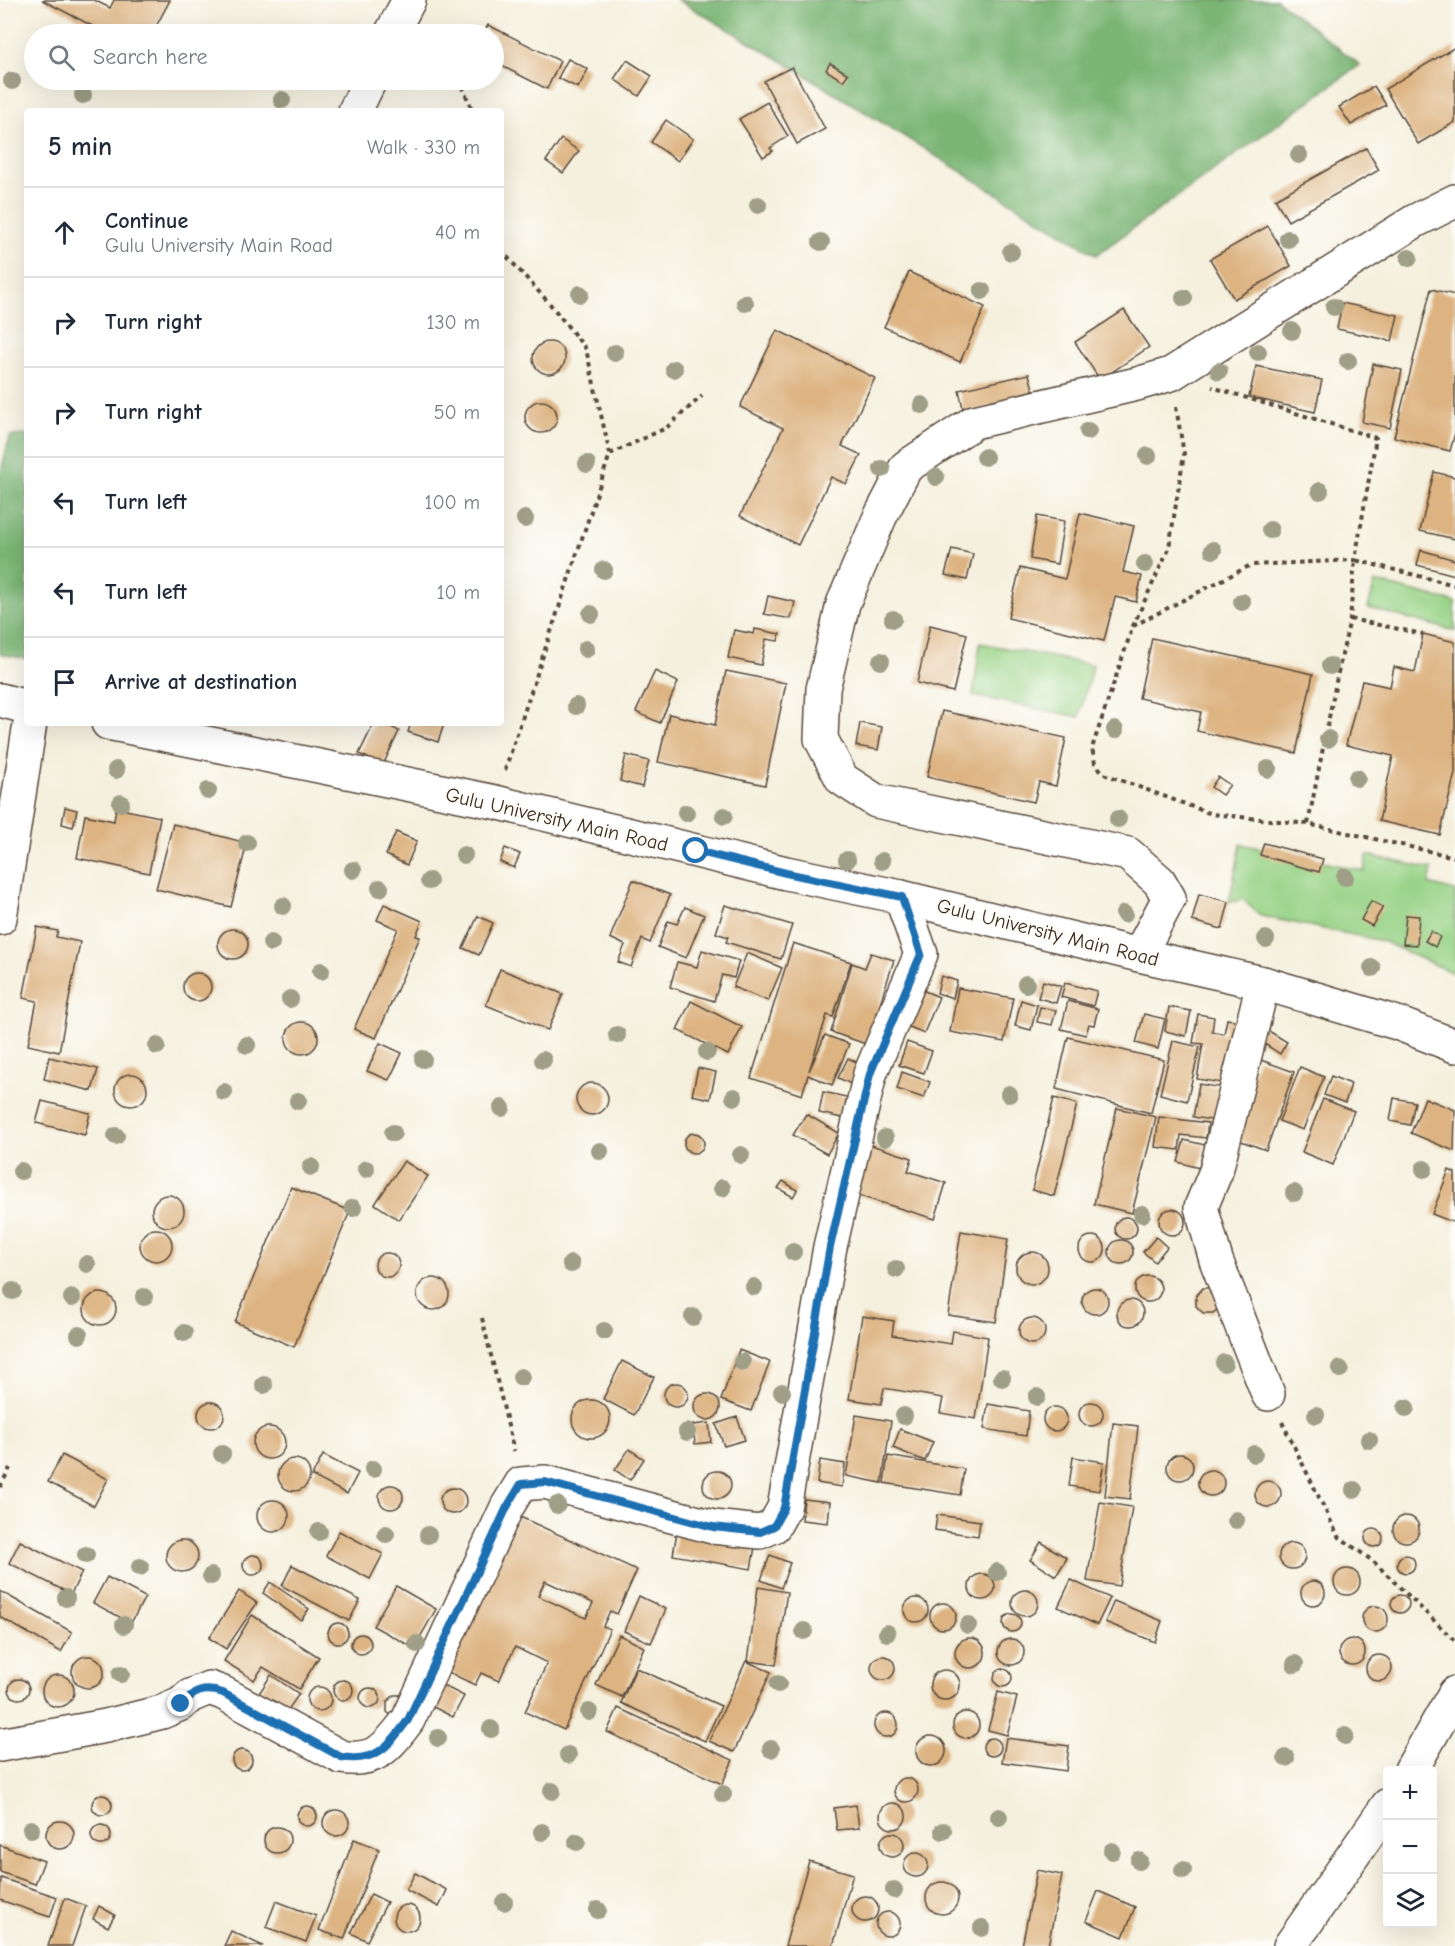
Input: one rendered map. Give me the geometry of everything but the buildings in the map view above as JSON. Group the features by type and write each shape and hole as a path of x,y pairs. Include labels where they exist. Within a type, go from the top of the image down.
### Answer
{"street":[{"path":"396,24 409,0"},
{"path":"356,108 365,90"},
{"path":"1139,955 1169,898 1160,881 1128,854 876,801 842,779 821,740 823,689 843,604 879,517 906,467 974,422 1171,374 1415,221 1455,201"},
{"path":"0,700 24,706"},
{"path":"0,918 30,726"},
{"name":"Gulu University Main Road","path":"123,726 495,802 786,873 902,897 1139,955 1263,982 1397,1023 1455,1046"},
{"path":"0,1745 106,1726 162,1712 181,1704 190,1695 209,1688 223,1693 341,1757 358,1759 375,1755 393,1740 408,1720 507,1507 521,1484 545,1482 713,1527 760,1532 774,1526 784,1508 830,1247 870,1074 921,954 902,897"},
{"path":"1263,982 1216,1171 1201,1207 1216,1260 1268,1394"},
{"path":"1413,1766 1455,1694"},
{"path":"1290,1946 1383,1812"}],"path":[{"path":"464,90 472,108"},
{"path":"495,802 610,454 586,349 550,304 504,253"},
{"path":"1308,824 1350,619 1355,560 1377,438 1171,374 1184,454 1169,548 1133,626 1092,748 1095,763 1104,774 1212,814 1308,824 1455,857"},
{"path":"610,454 666,428 702,396"},
{"path":"1133,626 1251,565 1355,560 1455,585"},
{"path":"1350,619 1423,634"},
{"path":"482,1318 521,1484"},
{"path":"1268,1394 1338,1536 1374,1562 1455,1641"},
{"path":"0,1486 10,1467"}],"green space":[{"path":"678,0 1277,0 1360,65 1096,255 792,67"},
{"path":"24,435 24,658 0,654 0,474 10,436"},
{"path":"1375,582 1455,602 1455,631 1368,608"},
{"path":"980,643 1093,665 1079,717 973,696"},
{"path":"1241,844 1364,871 1367,855 1432,869 1429,884 1455,891 1455,974 1382,941 1261,916 1243,900 1229,902"}],"route":[{"path":"181,1704 190,1695 209,1688 223,1693 341,1757 358,1759 375,1755 393,1740 408,1720 507,1507 521,1484 545,1482 713,1527 760,1532 774,1526 784,1508 830,1247 870,1074 921,954 902,897 786,873 696,851"}]}
